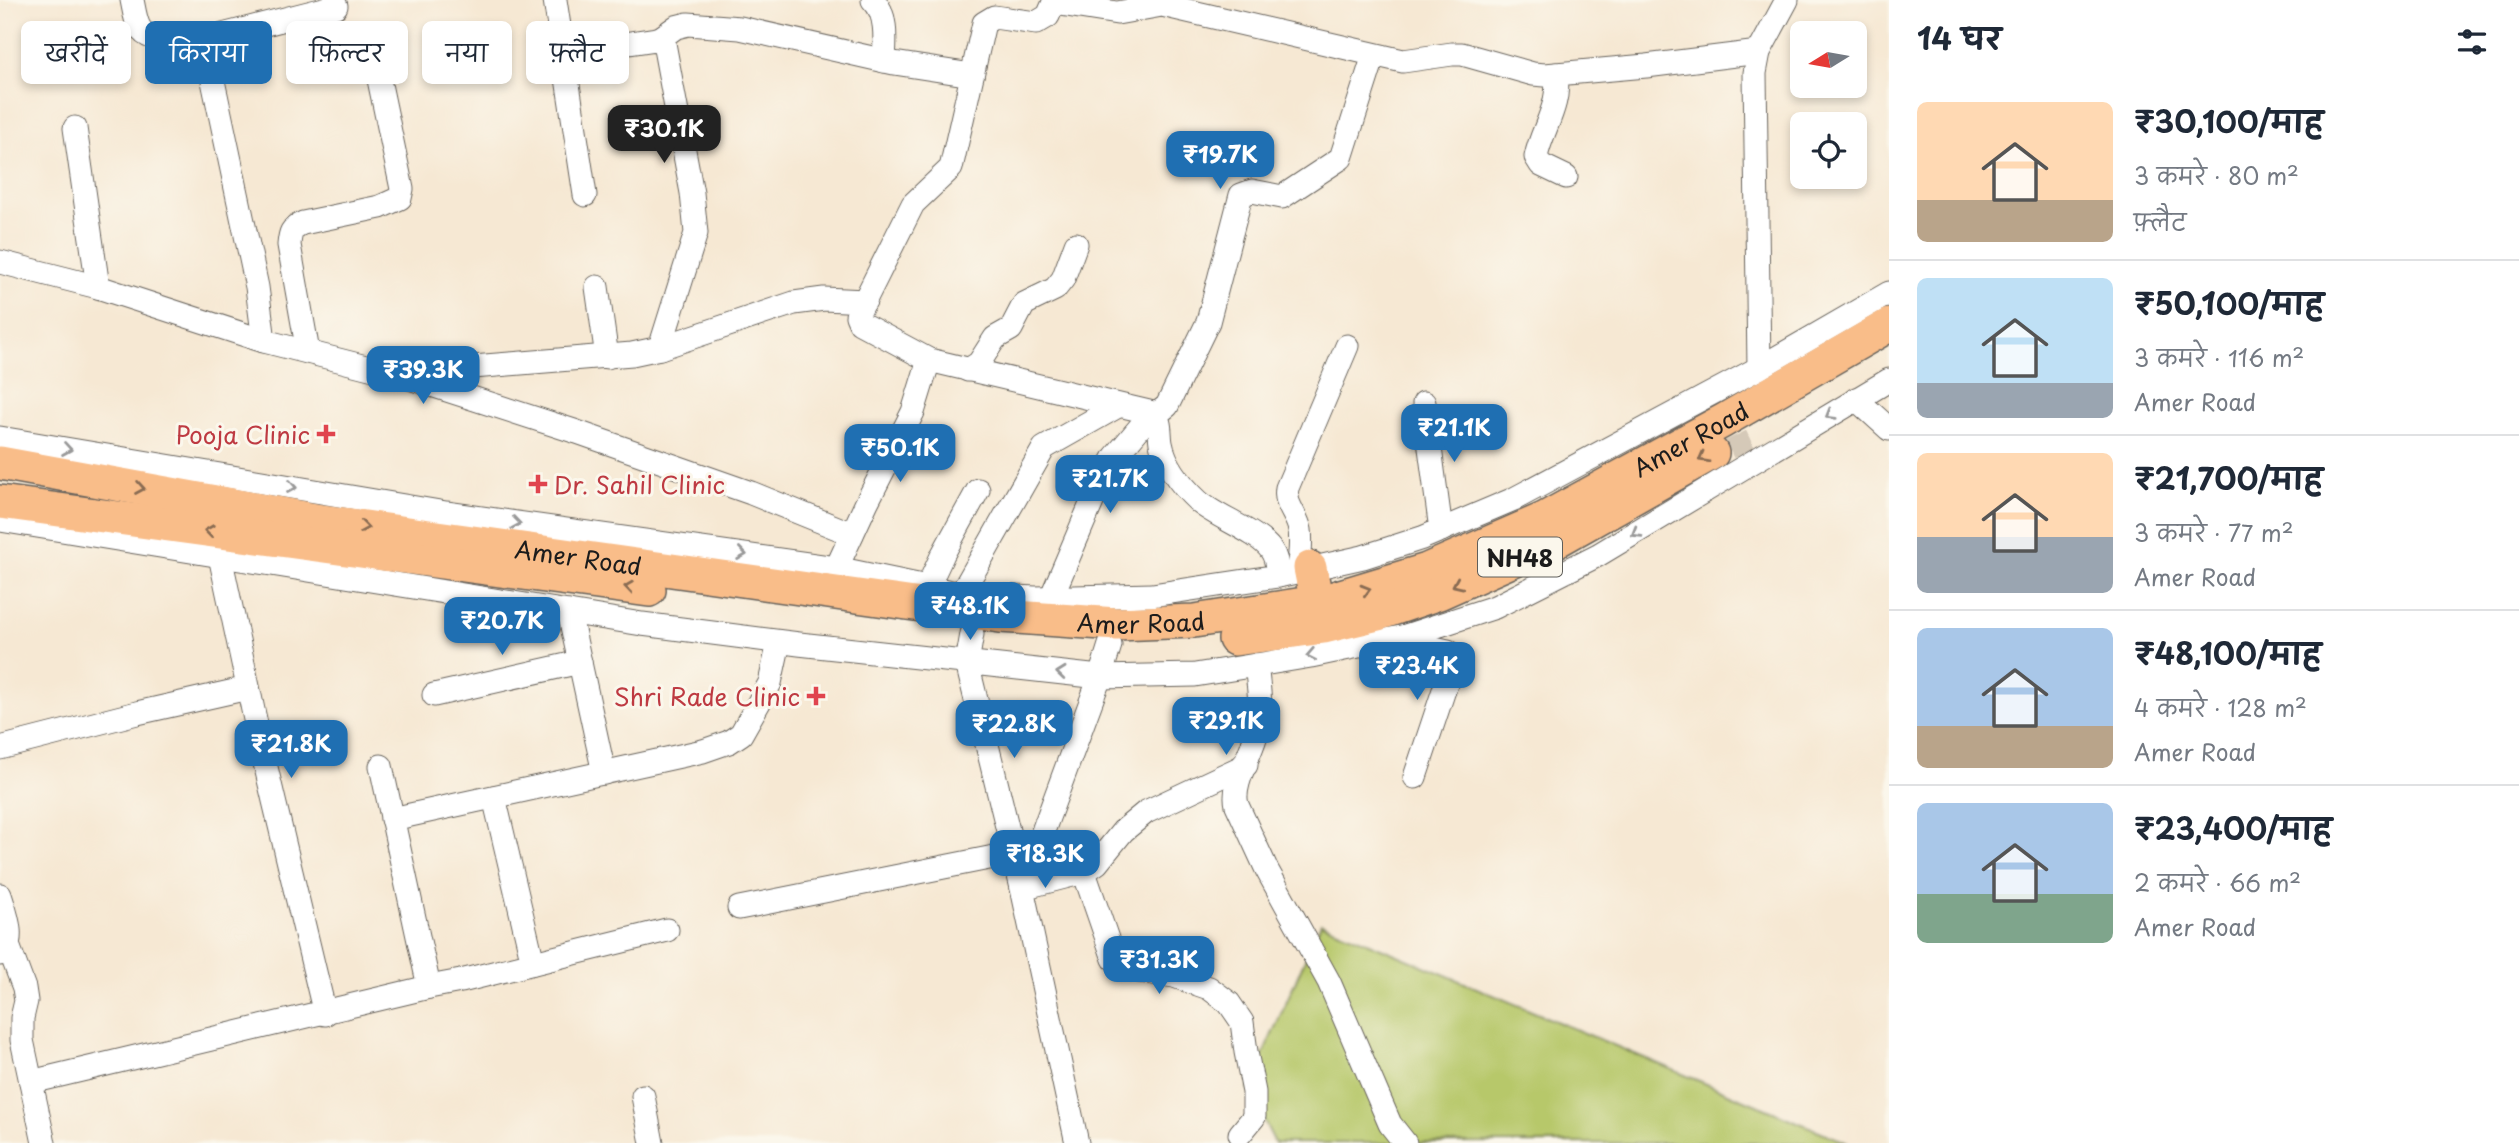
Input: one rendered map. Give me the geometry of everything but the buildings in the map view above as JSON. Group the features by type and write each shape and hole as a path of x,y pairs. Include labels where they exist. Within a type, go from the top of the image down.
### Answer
{"highway":[{"name":"Amer Road","path":"0,463 185,483 315,520 831,580 1000,617 1117,624 1194,621 1317,603 1427,570 1544,519 1723,421 1889,325"},
{"name":"Amer Road","path":"0,502 970,649 1191,645 1324,627 1378,614 1438,593 1556,541 1889,350"},
{"path":"1296,571 1317,603"}],"street":[{"path":"132,0 140,29 145,34"},
{"path":"555,0 559,21"},
{"path":"873,0 878,4 884,27 884,61"},
{"path":"1759,368 1755,73 1759,52 1787,0"},
{"path":"1296,571 1276,560 1269,547 1206,507 1183,485 1166,457 1156,416 1149,411 1118,406 929,360 860,323 857,316 913,204 951,169 982,31 989,18 1036,23 1048,16 1055,2 1117,13 1162,5 1403,61 1462,54 1533,74 1646,66 1759,52"},
{"path":"272,22 336,6"},
{"path":"629,42 663,37 676,27 688,24 740,28 884,61 972,75"},
{"path":"660,348 696,233 692,193 663,37"},
{"path":"1051,598 1098,488 1115,457 1141,426 1167,406 1210,317 1241,195 1252,191 1282,197 1339,160 1374,55"},
{"path":"1556,74 1556,103 1536,157 1541,165 1566,177"},
{"path":"214,84 254,273 264,341"},
{"path":"308,352 302,306 289,245 294,227 387,205 400,198 402,189 380,84"},
{"path":"569,84 585,195"},
{"path":"75,128 97,287"},
{"path":"968,370 978,363 995,338 1011,329 1024,304 1052,292 1060,284 1076,244"},
{"path":"0,262 97,287 264,341 413,379 638,452 751,493 852,534"},
{"path":"597,287 607,357"},
{"path":"929,360 913,412 831,580 928,586 961,594 1051,598 1153,595 1363,557 1441,530 1514,499 1718,397 1759,368 1889,293"},
{"path":"413,379 473,368 607,357 660,348 794,303 824,299 865,301"},
{"path":"1296,571 1300,531 1287,504 1287,488 1347,346"},
{"path":"0,520 569,612 779,642 970,649 1100,677 1195,675 1406,636 1495,607 1598,555 1747,458 1889,380"},
{"path":"1856,399 1889,429"},
{"path":"1424,403 1441,530"},
{"path":"961,594 1044,448 1118,406"},
{"path":"0,438 185,483"},
{"path":"928,586 978,491"},
{"path":"220,556 248,688 325,1014"},
{"path":"569,612 604,773"},
{"path":"1406,636 1424,646 1448,651 1455,657 1415,777"},
{"path":"392,819 703,751 729,742 741,734 770,683 779,642"},
{"path":"1022,888 1110,645"},
{"path":"970,649 1077,1143"},
{"path":"434,695 580,662"},
{"path":"1256,665 1260,716 1247,765 1234,795 1237,805 1267,870 1329,982 1390,1124 1405,1143"},
{"path":"0,748 248,688"},
{"path":"1022,888 1084,872 1097,863 1124,831 1146,812 1247,765"},
{"path":"381,766 429,987"},
{"path":"494,797 533,963"},
{"path":"739,908 1014,853"},
{"path":"1084,872 1114,959 1132,970 1174,976 1209,988 1229,1003 1242,1022 1245,1052 1254,1092 1254,1117 1240,1134"},
{"path":"0,895 9,934 4,950 24,988 26,1001 22,1040 44,1143"},
{"path":"31,1083 667,930"},
{"path":"642,1096 652,1143"}],"green space":[{"path":"1321,923 1848,1143 1275,1143 1248,1089"}],"tunnel":[{"path":"1721,405 1744,453"}],"place":[{"name":"Pooja Clinic","path":"326,434"},
{"name":"Dr. Sahil Clinic","path":"538,484"},
{"name":"Shri Rade Clinic","path":"816,696"}]}
